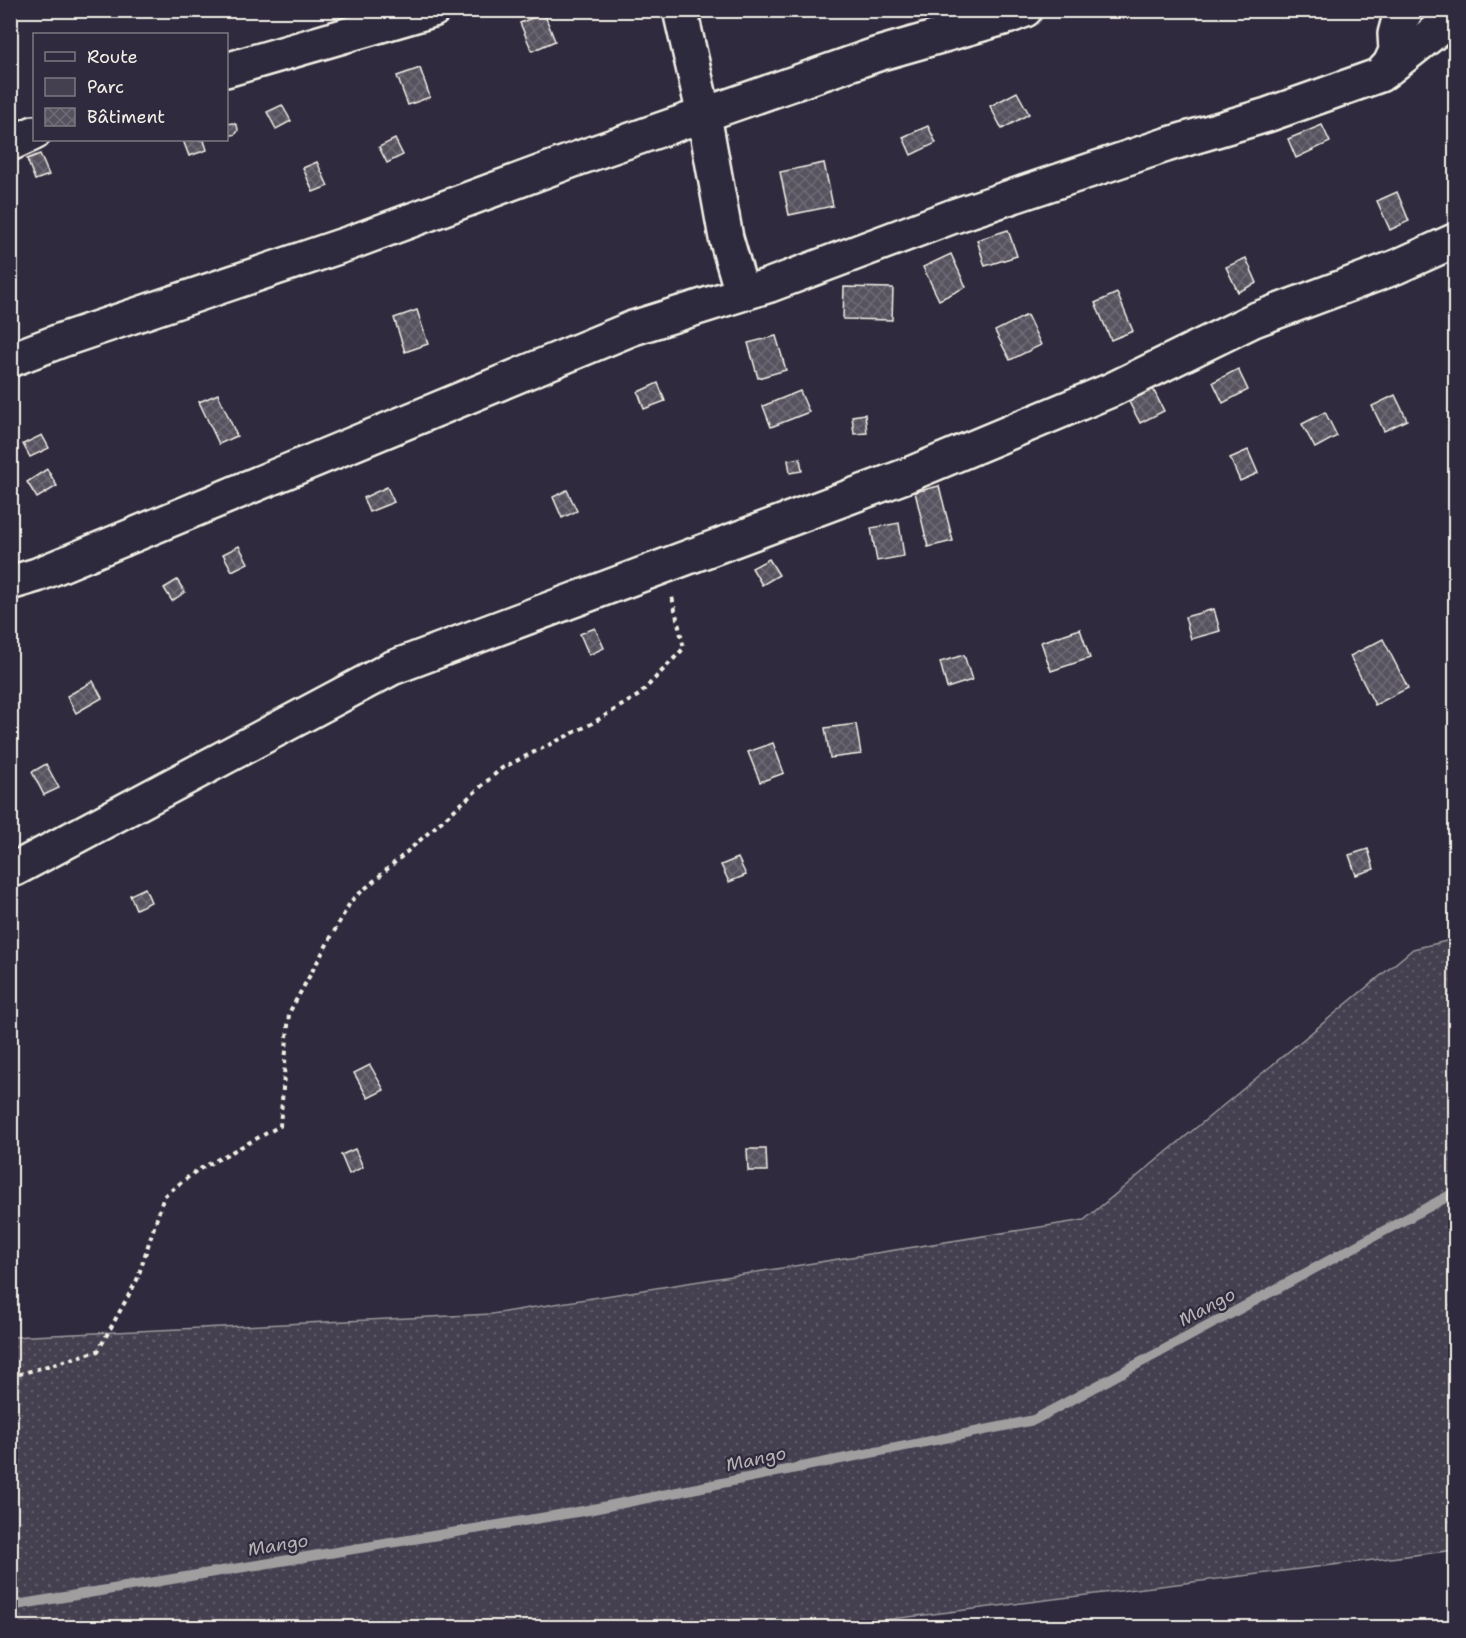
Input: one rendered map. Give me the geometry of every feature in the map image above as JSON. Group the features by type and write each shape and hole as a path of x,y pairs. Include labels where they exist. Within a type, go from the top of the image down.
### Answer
{"street":[{"path":"228,68 433,10"},
{"path":"680,10 704,115 726,238 741,293"},
{"path":"10,360 62,340 350,243 579,158 878,54 1025,10"},
{"path":"1380,75 1390,64 1396,51 1395,34 1398,23 1405,13"},
{"path":"10,583 37,575 633,328 770,285 951,217 1266,115 1380,75 1455,15"},
{"path":"10,144 33,133"},
{"path":"15,869 392,668 905,476 1111,390 1254,320 1396,267 1455,240"}],"path":[{"path":"10,1377 98,1351 137,1280 164,1196 195,1171 280,1126 289,1012 351,901 502,768 591,724 639,695 684,648 665,567"}],"green space":[{"path":"1455,939 1455,1550 818,1628 11,1627 11,1337 492,1314 1084,1220 1413,949"}],"building":[{"path":"591,10 610,10 593,16"},
{"path":"544,13 555,41 532,51 520,23"},
{"path":"420,68 430,97 408,105 397,76"},
{"path":"1017,92 1029,114 1002,129 990,106"},
{"path":"282,105 291,121 276,129 267,112"},
{"path":"234,123 238,127 237,134 228,134 228,124"},
{"path":"1322,125 1330,142 1296,158 1288,139"},
{"path":"928,126 936,143 911,155 903,137"},
{"path":"395,139 403,155 387,163 379,147"},
{"path":"183,141 204,141 207,150 189,156"},
{"path":"40,154 49,175 35,180 27,159"},
{"path":"317,162 328,186 313,192 303,168"},
{"path":"824,163 833,206 789,215 780,172"},
{"path":"1397,192 1409,221 1390,230 1377,201"},
{"path":"1008,230 1017,256 985,266 977,240"},
{"path":"951,254 966,287 939,300 923,267"},
{"path":"1246,258 1257,283 1238,292 1226,267"},
{"path":"844,287 893,288 892,320 843,319"},
{"path":"1117,293 1133,331 1111,340 1095,303"},
{"path":"417,310 428,344 405,352 394,318"},
{"path":"1027,315 1041,345 1010,360 995,331"},
{"path":"776,336 786,370 758,378 748,343"},
{"path":"1238,369 1248,390 1223,403 1213,382"},
{"path":"1149,381 1164,411 1140,423 1125,394"},
{"path":"658,383 665,401 644,409 638,392"},
{"path":"800,391 809,412 771,427 763,406"},
{"path":"218,394 237,436 219,444 199,402"},
{"path":"1395,395 1407,420 1384,431 1372,406"},
{"path":"1325,412 1337,436 1315,448 1302,424"},
{"path":"865,414 867,433 854,434 852,416"},
{"path":"42,435 49,448 30,457 23,444"},
{"path":"1248,450 1258,473 1240,481 1230,458"},
{"path":"800,458 802,471 790,473 788,460"},
{"path":"47,469 57,486 37,498 27,482"},
{"path":"939,486 953,541 928,547 915,492"},
{"path":"387,487 394,502 369,512 363,498"},
{"path":"567,490 577,511 562,518 553,497"},
{"path":"899,523 904,556 877,561 871,528"},
{"path":"239,546 248,563 232,571 223,554"},
{"path":"769,559 779,575 762,585 752,568"},
{"path":"177,580 185,592 172,601 164,588"},
{"path":"1214,609 1220,631 1191,639 1185,617"},
{"path":"595,628 604,648 589,655 580,634"},
{"path":"1080,629 1090,658 1051,671 1041,642"},
{"path":"1383,639 1408,688 1375,705 1350,656"},
{"path":"964,655 972,680 947,688 940,662"},
{"path":"93,681 102,698 76,713 67,696"},
{"path":"856,724 861,754 830,758 825,728"},
{"path":"773,743 784,773 760,782 748,752"},
{"path":"46,764 59,788 44,795 32,772"},
{"path":"1368,849 1374,869 1356,875 1349,855"},
{"path":"738,858 746,875 729,882 721,865"},
{"path":"145,888 151,902 136,909 130,895"},
{"path":"370,1065 384,1090 368,1098 354,1073"},
{"path":"355,1149 363,1167 349,1174 341,1155"},
{"path":"747,1149 766,1149 767,1171 748,1171"}],"waterway":[{"name":"Mango","path":"10,1606 583,1511 1034,1420 1456,1192"}]}
